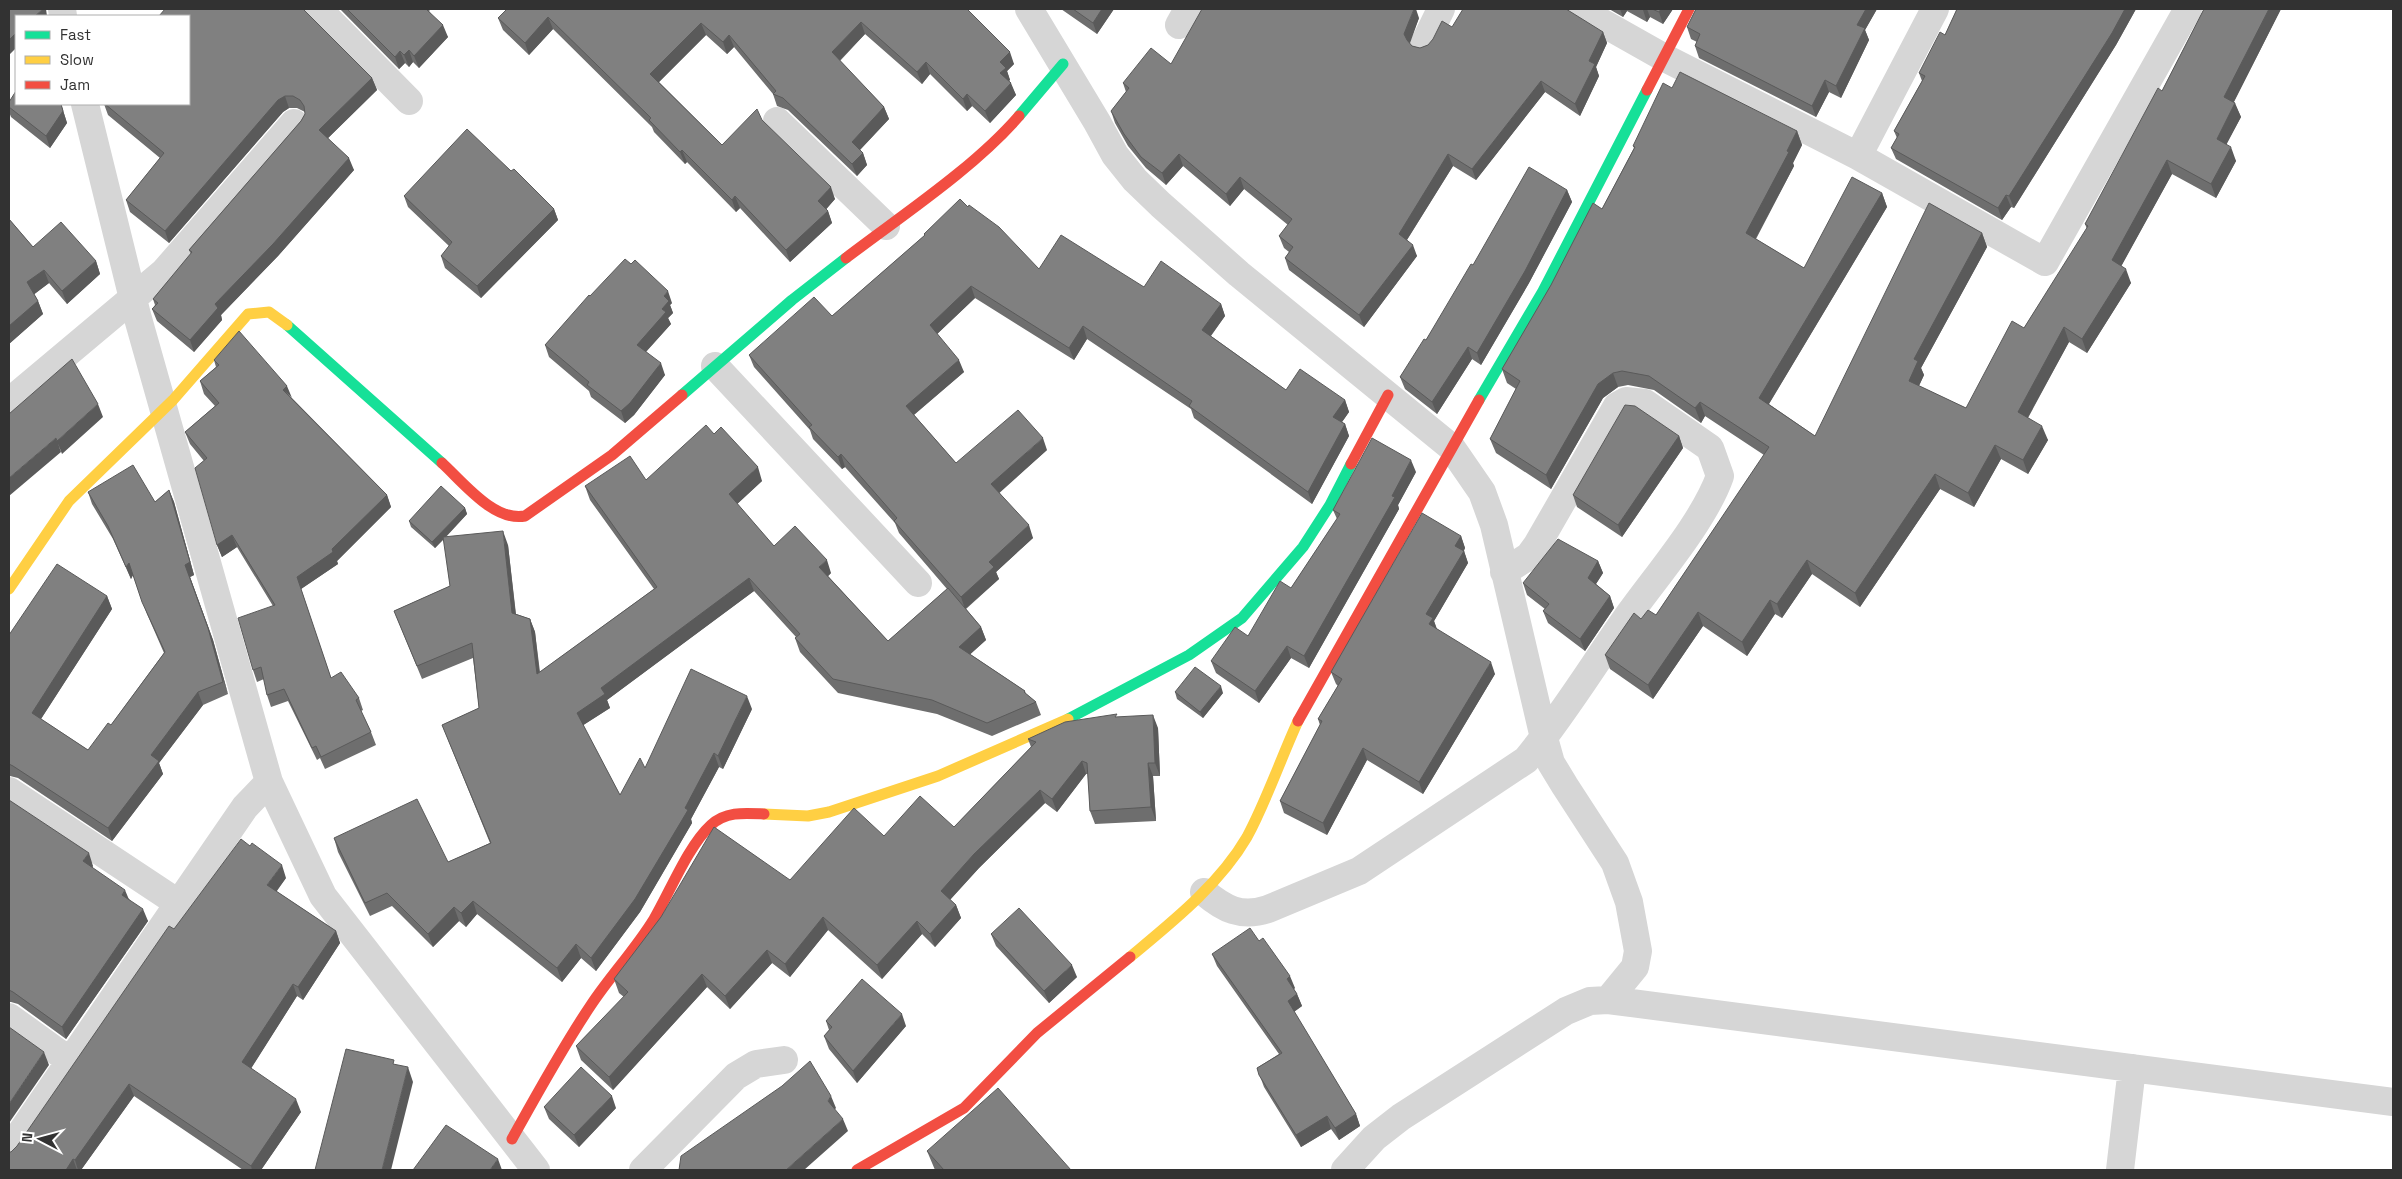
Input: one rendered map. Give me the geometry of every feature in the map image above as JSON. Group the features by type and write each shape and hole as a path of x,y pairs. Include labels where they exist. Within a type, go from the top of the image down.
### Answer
{"street":[{"path":"318,9 409,101"},
{"path":"1029,9 1063,64 1106,141 1135,180 1239,274 1451,447 1482,492 1494,525 1551,763 1616,863 1628,902 1638,952 1636,967 1608,1000"},
{"path":"1424,44 1441,9"},
{"path":"1578,9 1663,56 1858,156 2045,262 2188,9"},
{"path":"857,1170 964,1108 1037,1033 1180,916 1204,892 1231,860 1247,836 1303,709 1371,593 1451,447 1543,292 1663,56 1689,9"},
{"path":"1858,156 1935,9"},
{"path":"9,589 56,517 81,488 162,409 248,314 262,310 272,312 494,510 501,514 520,518 529,514 612,456 792,300 961,169 1008,128 1063,64"},
{"path":"85,105 162,409 269,782 324,896 536,1170"},
{"path":"777,121 886,226"},
{"path":"9,402 164,272 294,123"},
{"path":"715,366 918,583"},
{"path":"512,1139 566,1043 592,1003 653,921 699,840 711,825 725,816 740,813 808,816 829,812 938,776 1049,729 1196,650 1242,618 1304,547 1330,505 1388,396"},
{"path":"1204,892 1228,910 1242,914 1257,913 1358,871 1526,760 1544,738 1580,682 1702,513 1720,476 1719,468 1710,448 1645,403 1626,401 1617,406 1537,545 1529,556 1504,572"},
{"path":"9,1150 244,807 269,782"},
{"path":"9,791 178,903"},
{"path":"1345,1170 1374,1138 1401,1117 1566,1011 1590,1001 1608,1000 2393,1102"},
{"path":"9,1017 70,1061"},
{"path":"643,1170 736,1076 756,1064 784,1060"},
{"path":"2120,1170 2132,1068"}],"building":[{"path":"9,9 43,9 36,15 15,15 15,34 9,40"},
{"path":"165,9 303,9 372,78 319,130 349,158 273,244 215,304 218,308 190,340 152,309 158,303 153,299 192,252 189,250 305,114 304,106 300,100 293,96 285,96 278,100 165,231 126,200 164,153 106,105 190,105 190,15 160,15"},
{"path":"347,9 426,9 443,25 414,56 409,50 404,55 400,51 395,57"},
{"path":"507,9 967,9 1010,52 1000,62 1006,68 1000,73 1011,83 985,111 967,94 963,99 926,62 917,72 861,22 832,52 884,107 852,142 863,153 852,164 783,98 773,94 776,91 729,35 723,42 701,23 650,74 722,145 757,109 762,120 831,187 818,201 828,211 786,250 735,196 732,200 682,150 680,152 649,120 651,118 548,17 525,43 498,18"},
{"path":"1073,9 1102,9 1093,23"},
{"path":"1202,9 1414,9 1404,34 1412,46 1420,48 1428,45 1433,39 1442,21 1452,27 1463,9 1566,9 1603,32 1589,61 1595,64 1575,104 1541,81 1472,169 1448,154 1399,234 1413,245 1359,315 1285,258 1293,247 1279,236 1292,219 1240,177 1226,194 1179,154 1162,173 1141,157 1124,134 1111,111 1129,88 1123,83 1151,48 1171,64"},
{"path":"1696,9 1866,9 1857,25 1865,28 1836,86 1825,80 1812,106 1695,46 1700,34 1687,27"},
{"path":"1957,9 2125,9 2112,33 2009,196 2006,195 1998,208 1891,148 1899,134 1894,131 1925,76 1919,73 1940,32 1945,35"},
{"path":"2204,9 2269,9 2224,97 2235,103 2217,139 2231,147 2211,184 2167,160 2112,260 2126,269 2082,339 2064,327 2018,412 2042,426 2023,460 1995,445 1968,493 1935,474 1855,593 1807,560 1777,604 1770,600 1742,642 1698,612 1648,685 1605,655 1634,613 1641,619 1648,610 1656,615 1769,447 1700,402 1695,408 1649,376 1622,371 1613,373 1598,384 1546,475 1490,439 1520,381 1502,369 1551,285 1593,203 1602,209 1635,147 1633,146 1663,83 1672,88 1680,72 1797,131 1787,151 1789,152 1746,233 1804,268 1852,177 1882,193 1759,398 1815,436 1929,203 1982,233 1914,359 1918,361 1909,381 1966,408 2012,321 2024,328 2088,226 2085,224 2158,88 2162,91"},
{"path":"15,93 15,105 61,105 63,111 46,136 9,107 9,102"},
{"path":"467,129 511,171 514,169 554,209 477,286 441,256 452,242 404,196"},
{"path":"1529,167 1567,190 1525,271 1477,353 1468,347 1432,402 1400,377 1424,339 1426,340 1471,264 1473,265"},
{"path":"960,199 968,207 969,205 999,227 1039,269 1061,235 1144,287 1161,261 1221,304 1202,330 1286,390 1300,369 1345,400 1333,417 1345,424 1308,492 1189,406 1192,401 1083,326 1069,348 971,286 930,325 959,360 906,406 956,463 1018,410 1043,438 991,484 1029,525 989,562 994,567 961,597 894,521 897,518 841,454 838,457 809,427 812,425 749,355 814,297 832,316 925,235"},
{"path":"9,219 33,247 61,222 96,261 62,291 44,270 27,282 38,301 9,326"},
{"path":"625,259 631,264 635,260 668,291 664,296 669,301 662,309 666,312 637,345 661,363 630,403 621,411 587,385 589,382 545,345 589,295"},
{"path":"239,331 287,386 283,390 387,495 332,549 333,552 297,577 331,678 341,672 359,698 356,700 371,732 321,757 316,746 312,748 284,689 267,695 261,667 253,670 238,618 275,605 232,535 217,545 195,468 207,458 185,432 219,403 200,381 219,365 214,360"},
{"path":"72,359 98,404 57,441 56,438 9,478 9,414"},
{"path":"1625,405 1635,406 1679,436 1618,525 1573,495"},
{"path":"706,425 714,434 721,427 758,467 729,494 774,546 795,526 827,560 819,567 888,641 948,588 981,627 959,647 1025,691 1036,702 987,723 932,700 833,679 795,638 800,634 749,578 601,688 605,694 577,713 620,795 640,758 645,768 691,669 747,696 718,756 714,753 685,808 688,810 635,899 591,958 576,944 557,968 473,901 461,913 454,907 428,934 387,893 365,903 334,838 417,799 448,862 491,843 442,725 479,708 472,643 417,666 394,611 450,586 443,537 503,531 512,613 530,619 537,674 657,587 585,486 630,456 646,480"},
{"path":"1372,438 1411,460 1392,496 1395,497 1304,656 1287,646 1255,691 1211,661 1235,627 1248,636 1280,581 1291,588 1340,514 1333,510"},
{"path":"133,465 155,502 169,490 190,562 185,565 208,628 223,682 198,692 151,755 159,761 108,828 9,764 9,635 57,564 107,596 32,713 88,750 108,723 111,725 165,652 142,602 129,563 126,567 108,526 88,492"},
{"path":"441,486 465,508 432,542 409,521"},
{"path":"1422,513 1461,536 1455,546 1464,551 1426,614 1433,618 1429,624 1491,662 1419,782 1363,748 1323,823 1280,801 1322,721 1318,719 1342,679 1331,672"},
{"path":"1558,539 1598,561 1588,578 1610,596 1580,639 1543,611 1549,604 1523,583"},
{"path":"1195,667 1221,686 1200,712 1175,692"},
{"path":"1117,714 1115,717 1153,715 1155,763 1148,763 1151,807 1090,811 1087,763 1082,761 1052,799 1040,790 974,854 941,891 956,905 930,934 917,921 877,965 823,917 785,964 767,950 725,996 702,974 609,1077 576,1046 628,992 614,979 661,917 714,827 790,880 854,808 884,836 920,796 954,827 1036,742 1028,739 1065,722"},
{"path":"9,800 89,853 83,861 125,890 122,895 143,909 62,1027 9,990"},
{"path":"241,839 250,846 252,843 282,865 267,885 336,931 298,987 293,984 242,1062 296,1099 251,1166 129,1084 66,1170 9,1170 9,1152 17,1146 169,926 174,929"},
{"path":"1019,908 1072,965 1044,991 991,934"},
{"path":"1250,928 1259,941 1263,938 1290,976 1287,979 1297,994 1288,1001 1356,1114 1335,1128 1327,1116 1296,1135 1259,1075 1257,1068 1282,1053 1212,954"},
{"path":"862,979 902,1014 853,1071 824,1036 832,1027 826,1021"},
{"path":"9,1027 44,1052 9,1104"},
{"path":"346,1049 394,1060 393,1064 408,1067 382,1170 315,1170"},
{"path":"810,1061 831,1096 828,1101 843,1119 786,1170 679,1170 681,1156 782,1086"},
{"path":"581,1067 612,1096 574,1135 544,1107"},
{"path":"998,1088 1071,1170 944,1170 927,1151"},
{"path":"446,1125 498,1159 490,1170 413,1170"}],"traffic: fast":[{"path":"1019,116 1063,64"},
{"path":"1479,400 1543,291 1647,90"},
{"path":"682,395 792,300 846,258"},
{"path":"287,325 442,463"},
{"path":"1068,719 1189,655 1242,618 1303,547 1330,505 1351,464"}],"traffic: slow":[{"path":"9,589 69,501 173,400 248,314 269,312 287,325"},
{"path":"764,814 808,816 829,812 938,776 1068,719"},
{"path":"1130,957 1194,902 1236,855 1261,809 1298,721"}],"traffic: jam":[{"path":"1647,90 1689,9"},
{"path":"846,258 959,173 1019,116"},
{"path":"442,463 469,490 491,507 513,516 525,516 612,455 682,395"},
{"path":"1351,464 1388,395"},
{"path":"1298,721 1479,400"},
{"path":"512,1139 570,1038 598,994 647,930 687,857 703,834 717,820 729,815 743,813 764,814"},
{"path":"857,1170 964,1108 1037,1033 1130,957"}]}
